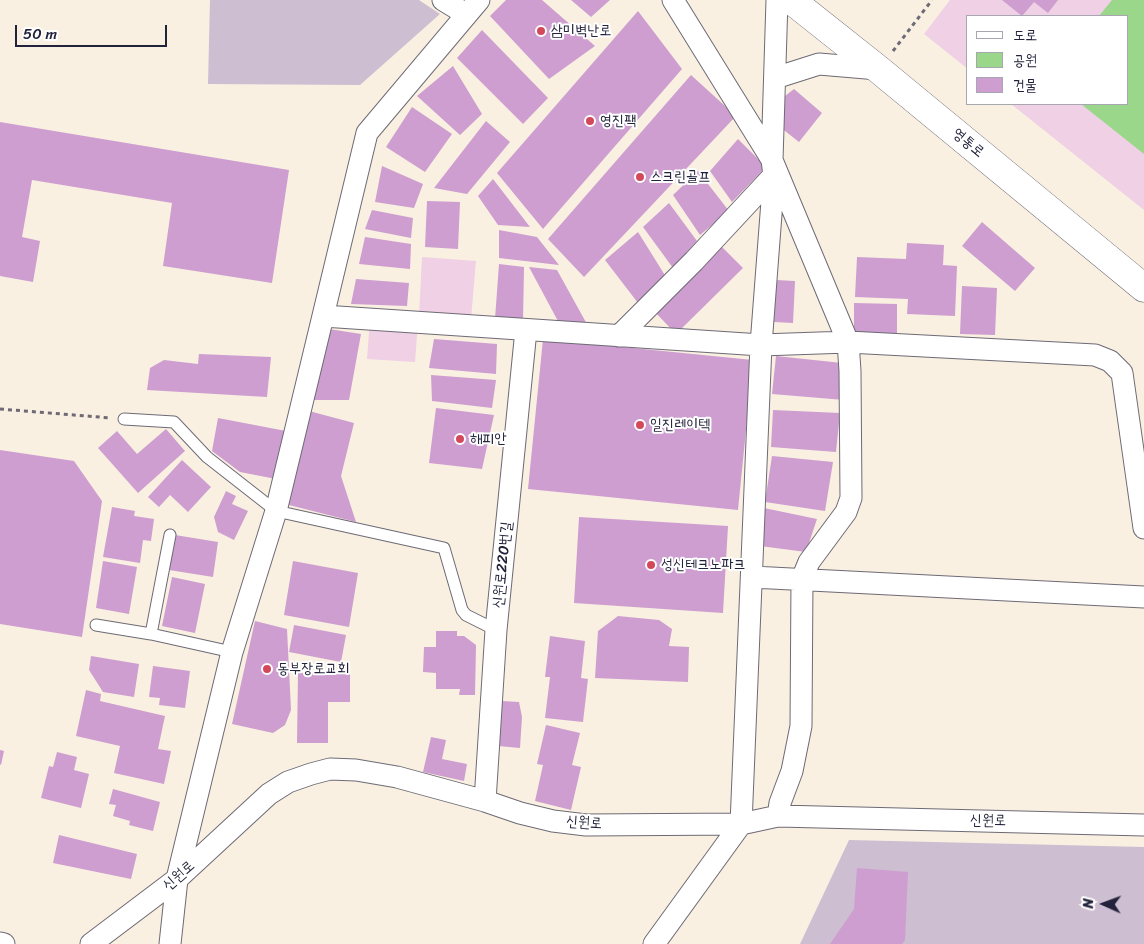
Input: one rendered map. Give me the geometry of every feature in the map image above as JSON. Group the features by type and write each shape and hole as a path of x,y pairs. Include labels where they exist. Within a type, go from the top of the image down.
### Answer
{"street":[{"path":"170,944 178,879 232,652 276,511 367,133 473,7 443,0"},
{"path":"673,0 773,168 848,342 851,498 846,512 809,562 802,579 801,726 792,771 780,803 778,816"},
{"path":"654,944 741,824 761,345 773,168 778,0"},
{"name":"영통로","path":"791,0 878,69 1144,288"},
{"path":"775,78 819,64 878,69"},
{"path":"619,336 694,261 773,168"},
{"path":"324,316 761,345 848,342 1095,355 1110,361 1122,373 1144,528"},
{"name":"신원로220번길","path":"484,801 496,630 526,330"},
{"path":"752,577 1144,597"},
{"name":"신원로","path":"91,944 178,879 269,794 288,782 330,769 356,770 397,776 520,813 554,821 586,825 741,824 778,816 1144,825"},
{"path":"0,943 4,944"}],"lane":[{"path":"124,419 174,422 207,457 276,511 444,548 462,610 466,615 496,630"},
{"path":"151,634 170,535"},
{"path":"96,624 232,652"}],"path":[{"path":"878,69 932,0"},
{"path":"0,409 124,419"}],"shaded area":[{"path":"210,0 419,0 440,14 360,85 208,84"},
{"path":"950,0 1144,0 1144,210 1012,105 1129,105 1129,15 966,15 966,67 924,34"},
{"path":"422,257 476,261 471,319 419,316"},
{"path":"370,319 418,322 415,362 367,359"},
{"path":"849,840 1144,847 1144,944 800,944"}],"green space":[{"path":"1112,0 1144,0 1144,154 1082,105 1129,105 1129,15 1100,15"}],"building":[{"name":"삼미벽난로","path":"506,0 542,0 595,46 549,79 490,16"},
{"path":"571,0 610,0 591,17"},
{"path":"1002,0 1058,0 1048,13 1034,2 1021,15"},
{"name":"영진팩","path":"638,11 682,69 543,229 497,173"},
{"path":"482,30 548,98 523,124 457,58"},
{"path":"453,66 482,114 460,135 417,96"},
{"name":"스크린골프","path":"691,75 736,116 584,277 548,239"},
{"path":"794,89 822,113 799,142 780,127 785,96"},
{"path":"412,107 452,134 425,172 386,147"},
{"path":"486,121 510,142 467,194 434,188"},
{"path":"0,122 289,170 272,283 163,266 172,203 32,180 22,237 40,241 33,282 0,276"},
{"path":"738,139 766,167 732,202 710,171"},
{"path":"382,166 423,184 414,208 375,202"},
{"path":"698,171 729,211 700,235 673,195"},
{"path":"493,179 530,227 498,225 478,196"},
{"path":"427,201 460,202 458,249 425,247"},
{"path":"669,203 697,241 673,268 643,227"},
{"path":"372,210 413,218 411,238 365,229"},
{"path":"982,222 1035,268 1015,291 962,246"},
{"path":"499,230 537,237 559,265 499,258"},
{"path":"638,232 666,277 638,303 605,260"},
{"path":"365,237 411,244 410,269 359,264"},
{"path":"907,243 944,245 943,265 957,266 955,316 907,314 908,299 855,297 857,257 906,259"},
{"path":"720,245 743,268 676,334 653,310"},
{"path":"499,264 524,267 523,321 495,319"},
{"path":"529,267 557,270 588,326 559,323"},
{"path":"356,279 409,283 407,306 351,304"},
{"path":"776,280 795,281 793,323 774,322"},
{"path":"962,286 997,288 995,335 960,334"},
{"path":"854,303 897,304 897,336 854,336"},
{"path":"329,329 361,334 349,400 313,400"},
{"path":"434,339 497,344 496,374 429,368"},
{"name":"일진레이텍","path":"543,339 753,360 738,510 528,489"},
{"path":"199,354 271,357 267,397 147,390 150,368 164,360 198,364"},
{"path":"776,356 842,363 844,400 772,394"},
{"path":"431,375 496,380 492,408 432,401"},
{"name":"해피안","path":"436,408 494,415 482,469 429,463"},
{"path":"773,410 840,413 836,452 771,447"},
{"path":"309,411 354,423 341,476 356,522 285,504"},
{"path":"218,418 286,431 276,479 240,472 212,451"},
{"path":"166,429 185,451 138,493 98,448 117,431 137,454"},
{"path":"0,450 74,461 102,501 82,637 0,624"},
{"path":"772,456 833,462 825,511 765,502"},
{"path":"182,460 211,487 188,512 170,495 159,507 148,497"},
{"path":"226,491 236,496 232,504 248,511 234,540 218,532 214,517"},
{"path":"112,507 135,511 134,516 154,519 151,541 143,540 140,563 103,557"},
{"path":"764,508 817,519 806,552 760,546"},
{"name":"성신테크노파크","path":"579,517 728,526 723,613 574,603"},
{"path":"175,535 218,542 213,577 169,570"},
{"path":"103,561 137,567 129,614 96,608"},
{"path":"293,561 358,573 349,627 284,615"},
{"path":"172,577 205,584 195,633 162,626"},
{"path":"618,616 659,620 672,629 669,646 689,647 688,682 595,678 598,631"},
{"name":"동부장로교회","path":"255,621 287,629 291,710 285,725 273,733 232,724"},
{"path":"294,625 346,635 341,662 289,652"},
{"path":"436,631 457,631 457,636 464,636 476,645 475,695 459,695 460,689 436,689 436,673 423,672 424,647 436,647"},
{"path":"550,636 585,641 581,678 588,679 583,722 545,718 550,677 545,677"},
{"path":"91,656 139,664 134,697 103,692 89,670"},
{"path":"153,666 190,671 185,708 159,705 160,698 149,697"},
{"path":"298,673 350,674 350,702 328,702 328,743 297,743"},
{"path":"86,690 101,694 100,701 165,716 158,749 171,751 164,784 114,773 120,746 76,736"},
{"path":"502,701 519,702 522,717 520,748 498,746"},
{"path":"546,725 580,733 572,765 581,767 571,810 535,801 543,765 537,764"},
{"path":"431,737 446,740 442,759 467,764 464,781 423,772"},
{"path":"0,750 4,751 1,765 0,764"},
{"path":"57,752 77,757 74,770 89,774 81,808 41,798 49,766 53,767"},
{"path":"113,789 160,802 153,831 129,825 130,821 113,816 116,805 109,804"},
{"path":"59,835 137,854 131,879 53,863"},
{"path":"857,868 908,872 905,940 902,944 830,944 854,909"}],"place":[{"name":"삼미벽난로","path":"541,31"},
{"name":"영진팩","path":"590,121"},
{"name":"스크린골프","path":"640,177"},
{"name":"일진레이텍","path":"640,425"},
{"name":"해피안","path":"460,439"},
{"name":"성신테크노파크","path":"651,565"},
{"name":"동부장로교회","path":"267,669"}]}
